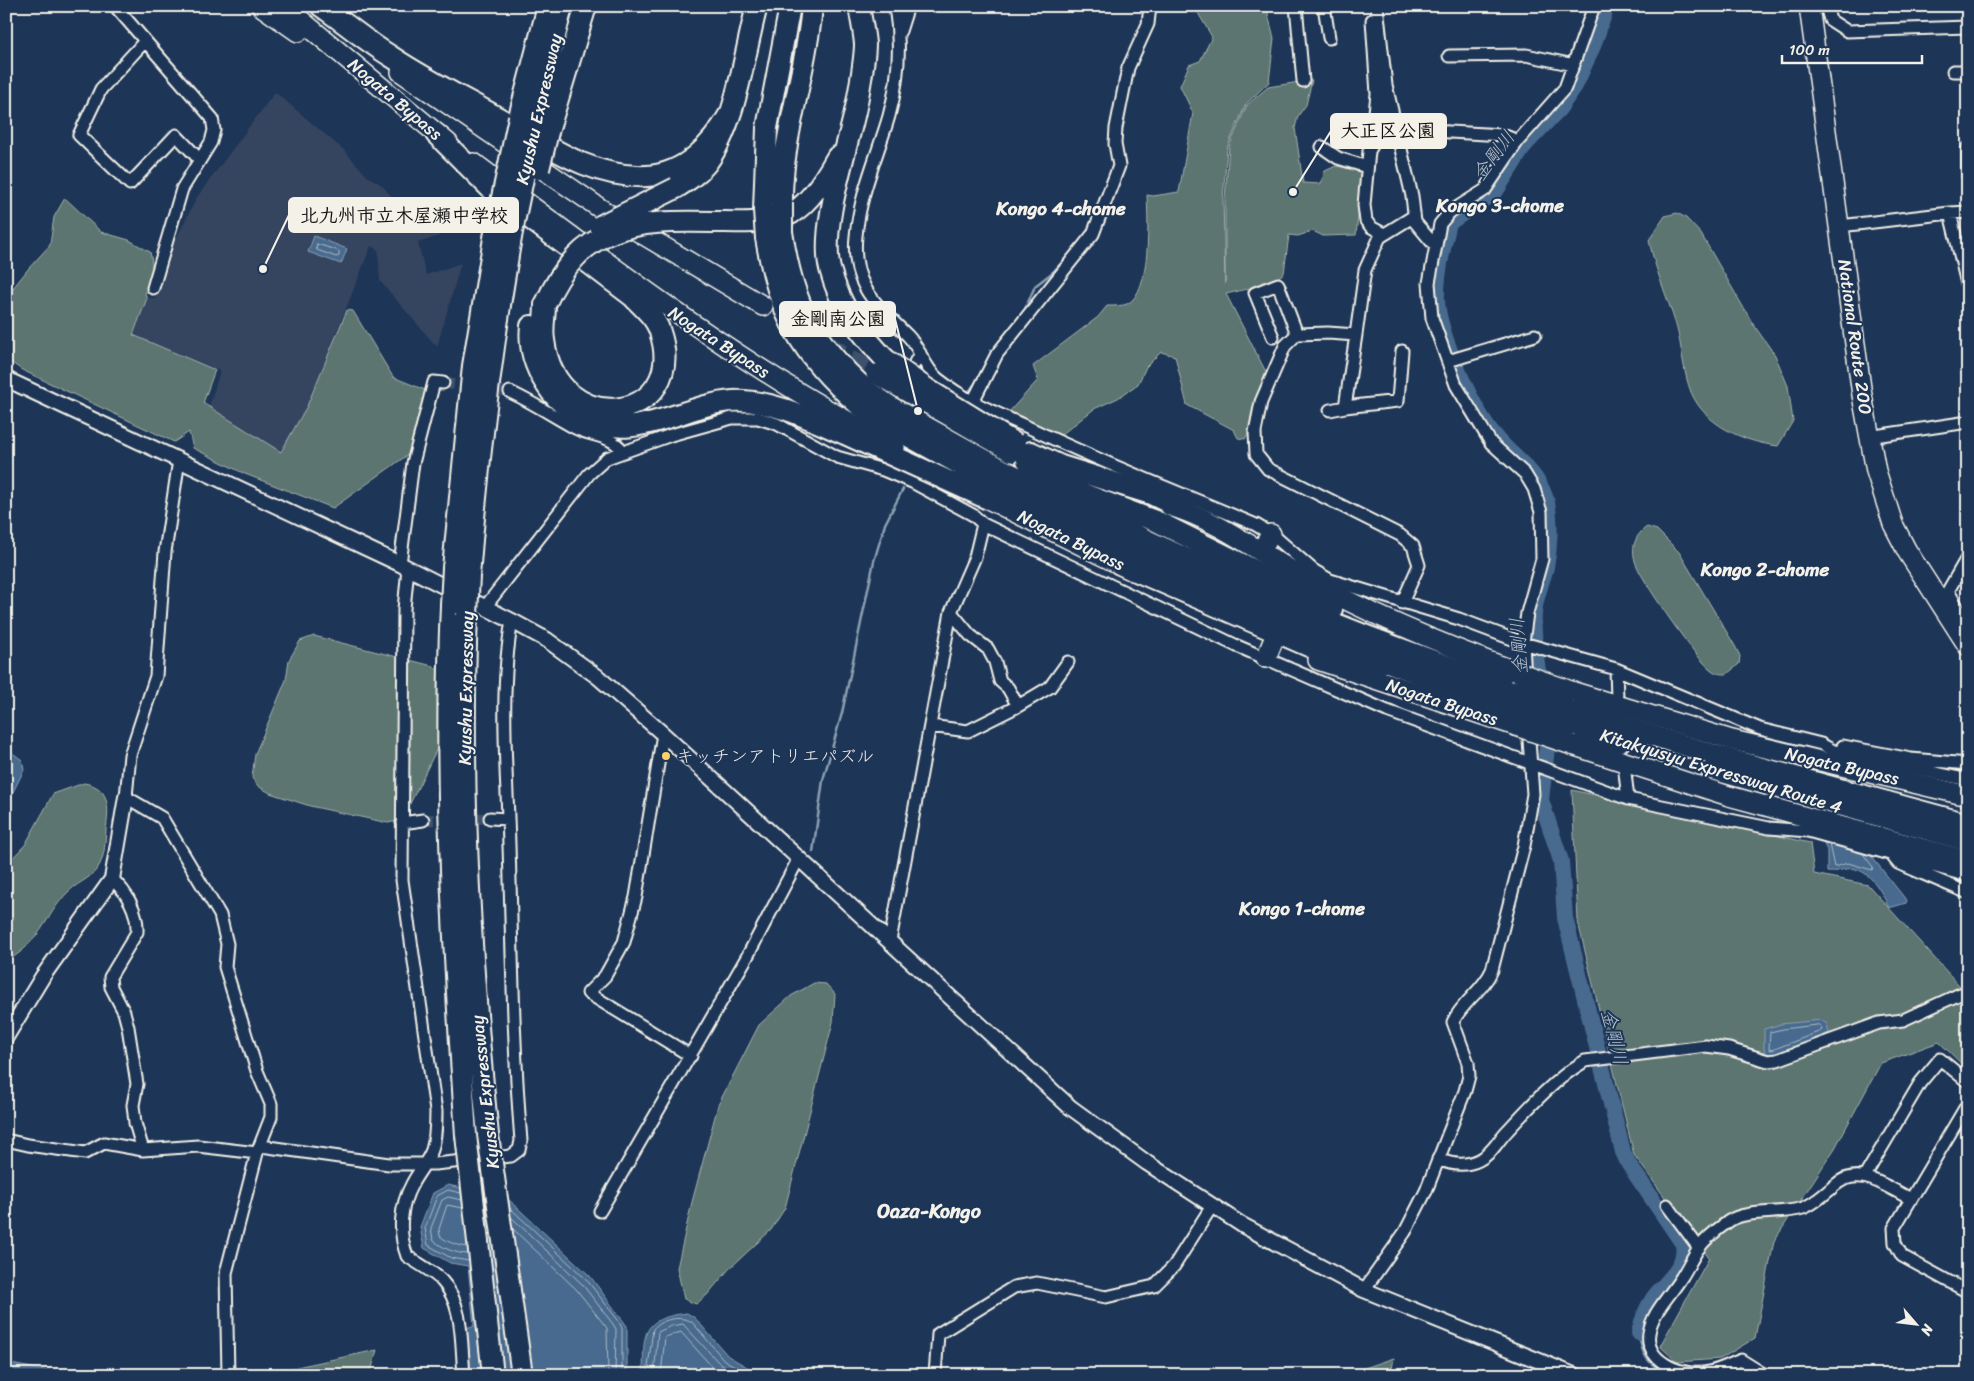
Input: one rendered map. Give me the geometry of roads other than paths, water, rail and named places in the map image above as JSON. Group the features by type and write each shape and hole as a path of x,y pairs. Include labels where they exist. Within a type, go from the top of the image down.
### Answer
{"highway":[{"path":"261,6 436,134 490,188 632,296 648,312 660,331 665,358 659,379 650,394 636,404 617,410 599,409 584,403 572,395 560,382 549,363 543,338 541,303 556,280 575,257 598,239 621,228 649,222 755,222 788,215 808,198 824,179 841,149 855,114"},
{"name":"Nogata Bypass","path":"284,6 436,134 638,287 697,329 864,394"},
{"name":"Nogata Bypass","path":"311,6 420,86 607,212 763,306"},
{"path":"321,6 391,57 440,86 575,160 600,171 623,176 649,176 675,168 692,159 709,144 729,115"},
{"name":"Kyushu Expressway","path":"534,125 548,6"},
{"name":"Kyushu Expressway","path":"493,1375 466,1134 450,872 448,746 459,610 473,366 510,231 562,6"},
{"path":"510,231 534,125 586,6"},
{"path":"790,6 767,128 773,207 773,279 785,316 805,350 828,379 864,394 1089,513 1277,600 1409,653 1481,687"},
{"path":"773,207 782,180 809,40 812,6"},
{"path":"859,6 865,45 855,114 836,188 829,243 830,267 841,301 857,329 864,394 886,424 1007,468 1061,466 1151,494 1184,510"},
{"name":"National Route 200","path":"1809,6 1868,437 1876,471 1893,524 1906,550 1968,646"},
{"path":"755,11 729,115 712,154 704,165 676,188 638,205 581,238 565,252 548,275 530,334 533,357 542,380 556,398 570,410 595,422 612,427 639,426 723,402 744,401 784,409 864,394 927,389 1007,468"},
{"name":"Kyushu Expressway","path":"461,572 478,467 510,231"},
{"name":"Nogata Bypass","path":"1007,468 1120,564 1228,621 1269,650 1395,687 1516,708"},
{"name":"Nogata Bypass","path":"1184,510 1220,527 1306,579 1384,620 1446,646 1515,671 1571,718 1729,796 1806,824 1872,842 1968,861"},
{"path":"1261,551 1271,534"},
{"path":"1120,564 1320,651 1405,677 1481,687"},
{"name":"Kyushu Expressway","path":"459,610 466,872 476,1012 488,1135 522,1375"},
{"name":"Kitakyusyu Expressway Route 4","path":"1481,687 1516,708 1571,718 1968,824"},
{"name":"Nogata Bypass","path":"1571,718 1732,740 1968,796"},
{"name":"Kitakyusyu Expressway Route 4","path":"1571,718 1798,794 1968,841"}],"street":[{"path":"115,6 212,118 214,130 212,142 182,189 153,288"},
{"path":"895,6 899,33 894,96 861,198 856,239 858,273 870,299 915,344 936,378 973,403 1089,457 1248,521 1271,534 1313,570 1330,580 1402,603 1459,618 1523,642 1616,669 1760,729 1822,744 1911,759 1968,764"},
{"path":"899,33 908,6"},
{"path":"927,490 997,354 1093,234 1119,166 1115,144 1116,128 1128,68 1148,24 1150,6"},
{"path":"1296,6 1303,81"},
{"path":"1324,6 1329,38"},
{"path":"1370,6 1377,94 1364,205 1366,221 1370,227 1384,234"},
{"path":"1378,6 1386,86 1398,129 1415,220 1436,247"},
{"path":"1415,220 1430,228 1444,217 1475,204 1493,181 1518,141 1565,88 1594,6"},
{"path":"1826,6 1830,20 1847,31 1968,27"},
{"path":"145,41 101,89 79,135 130,184 176,136 200,160"},
{"path":"1449,56 1526,55 1574,65"},
{"path":"1953,71 1968,71"},
{"path":"1369,151 1377,137 1386,86"},
{"path":"1398,129 1503,135 1518,141"},
{"path":"1322,147 1338,158 1368,167"},
{"path":"1968,148 1968,177"},
{"path":"1840,226 1968,212"},
{"path":"1950,213 1966,272 1968,288"},
{"path":"1364,1290 1405,1232 1426,1191 1465,1091 1468,1063 1453,1022 1461,1009 1484,986 1492,970 1526,838 1533,794 1523,642 1527,613 1542,559 1540,512 1536,497 1525,474 1491,443 1472,414 1456,385 1432,318 1429,283 1438,231 1444,217"},
{"path":"1345,407 1365,270 1384,234 1415,220"},
{"path":"1273,337 1256,293 1278,284 1297,334"},
{"path":"1356,335 1328,333 1297,334 1285,346 1261,402 1255,432 1256,454 1268,470 1400,535 1413,546 1419,565 1402,603"},
{"path":"1448,361 1535,335"},
{"path":"1330,410 1398,401 1402,352"},
{"path":"862,463 920,353"},
{"path":"6,379 404,566 547,640 598,677 663,734 1070,1107 1147,1163 1242,1225 1364,1290 1574,1375"},
{"path":"443,382 434,382 413,463 404,566 402,880 436,1111 435,1134 426,1163 411,1184 400,1217 407,1256 441,1280 451,1293 457,1311 464,1375"},
{"path":"510,392 576,429 616,442 623,451"},
{"path":"485,607 589,474 607,458 623,451 732,418 758,418 778,424 837,457 862,463 927,490 984,524 1269,650 1387,711 1628,799 1769,828 1806,824"},
{"path":"1868,437 1968,422"},
{"path":"6,1037 43,976 112,879 126,797 130,755 156,676 165,552 178,460"},
{"path":"890,941 951,612 975,557 984,524"},
{"path":"1968,556 1948,591 1968,625"},
{"path":"951,612 970,635 988,648 996,662 1000,681 1008,688 1018,706"},
{"path":"6,1140 85,1153 104,1143 143,1150 198,1146 259,1150 388,1164 511,1156 519,1150 521,1141 508,819 506,654 512,621"},
{"path":"930,726 968,731 1018,706 1050,687 1068,662"},
{"path":"1616,669 1618,698"},
{"path":"663,734 636,896 624,942 605,976 588,993 691,1056"},
{"path":"1822,744 1834,751 1968,780"},
{"path":"1625,773 1628,799"},
{"path":"126,797 162,818 220,915 227,944 225,967 257,1071 271,1104 272,1116 259,1150 226,1273 228,1375"},
{"path":"490,818 508,819"},
{"path":"402,823 423,820"},
{"path":"1872,842 1890,854 1898,863 1968,893"},
{"path":"1890,854 1968,876"},
{"path":"600,1211 691,1056 799,858"},
{"path":"112,879 122,888 138,924 138,932 110,977 111,987 124,1012 128,1027 137,1084 133,1105 135,1124 143,1150"},
{"path":"1438,1159 1456,1165 1467,1165 1485,1157 1539,1098 1585,1061 1706,1046 1729,1049 1768,1061 1777,1060 1879,1023 1902,1020 1960,994 1968,993"},
{"path":"1865,1176 1920,1083 1940,1058 1968,1082"},
{"path":"1968,1103 1909,1198 1894,1228 1895,1243 1902,1256 1968,1292"},
{"path":"1765,1375 1741,1360 1709,1372 1695,1374 1672,1367 1657,1359 1651,1351 1648,1335 1654,1316 1682,1278 1699,1248 1731,1220 1758,1213 1781,1213 1806,1207 1842,1179 1865,1176 1909,1198"},
{"path":"1667,1205 1699,1248"},
{"path":"935,1375 938,1334 1014,1287 1037,1283 1106,1297 1154,1286 1174,1266 1212,1206"}],"water":[{"path":"314,236 347,249 341,264 308,252"},
{"path":"6,748 22,760 24,770 7,804 10,821 6,825"},
{"path":"1815,807 1870,807 1861,824 1868,852 1907,901 1906,903 1889,908 1873,881 1861,871 1846,869 1827,872 1827,850 1822,841 1819,817"},
{"path":"1821,1020 1827,1024 1829,1033 1768,1057 1764,1049 1764,1029 1781,1024"},
{"path":"448,1185 507,1198 590,1276 627,1326 627,1375 469,1375 464,1328 474,1326 468,1266 450,1263 424,1248 420,1227 433,1193"},
{"path":"687,1313 695,1318 728,1356 761,1375 643,1375 645,1339 648,1330 660,1319"},
{"path":"6,1363 69,1375 6,1375"}],"waterway":[{"name":"金剛川","path":"1540,689 1534,642 1534,614 1546,567 1548,551 1549,526 1547,503 1539,483 1497,438 1468,393 1451,353 1439,316 1437,301 1438,281 1440,262 1449,223 1496,191 1525,145 1559,109 1575,86 1593,46 1607,6"},
{"path":"1110,143 1113,162"},
{"path":"1023,314 1035,286 1053,272 1074,249"},
{"path":"983,370 993,351"},
{"path":"967,394 977,381"},
{"path":"813,852 823,780 842,713 874,561 885,524 903,489"},
{"name":"金剛川","path":"1545,726 1547,748 1541,800 1561,861 1565,918 1623,1152 1628,1163 1683,1244 1682,1260 1675,1273 1651,1301 1639,1333"},
{"path":"1639,1333 1642,1348 1647,1359 1670,1375"},
{"path":"1723,1373 1739,1370 1748,1375"}],"tunnel":[{"path":"826,344 866,368"},
{"path":"443,383 510,392"},
{"path":"423,820 490,818"}],"place":[{"name":"大正区公園","path":"1293,192"},
{"name":"北九州市立木屋瀬中学校","path":"263,269"},
{"name":"金剛南公園","path":"918,411"},
{"name":"キッチンアトリエパズル","path":"666,756"}],"district":[{"name":"Kongo 3-chome","path":"1500,205"},
{"name":"Kongo 4-chome","path":"1061,208"},
{"name":"Kongo 2-chome","path":"1765,569"},
{"name":"Kongo 1-chome","path":"1302,908"},
{"name":"Oaza-Kongo","path":"929,1211"}]}
